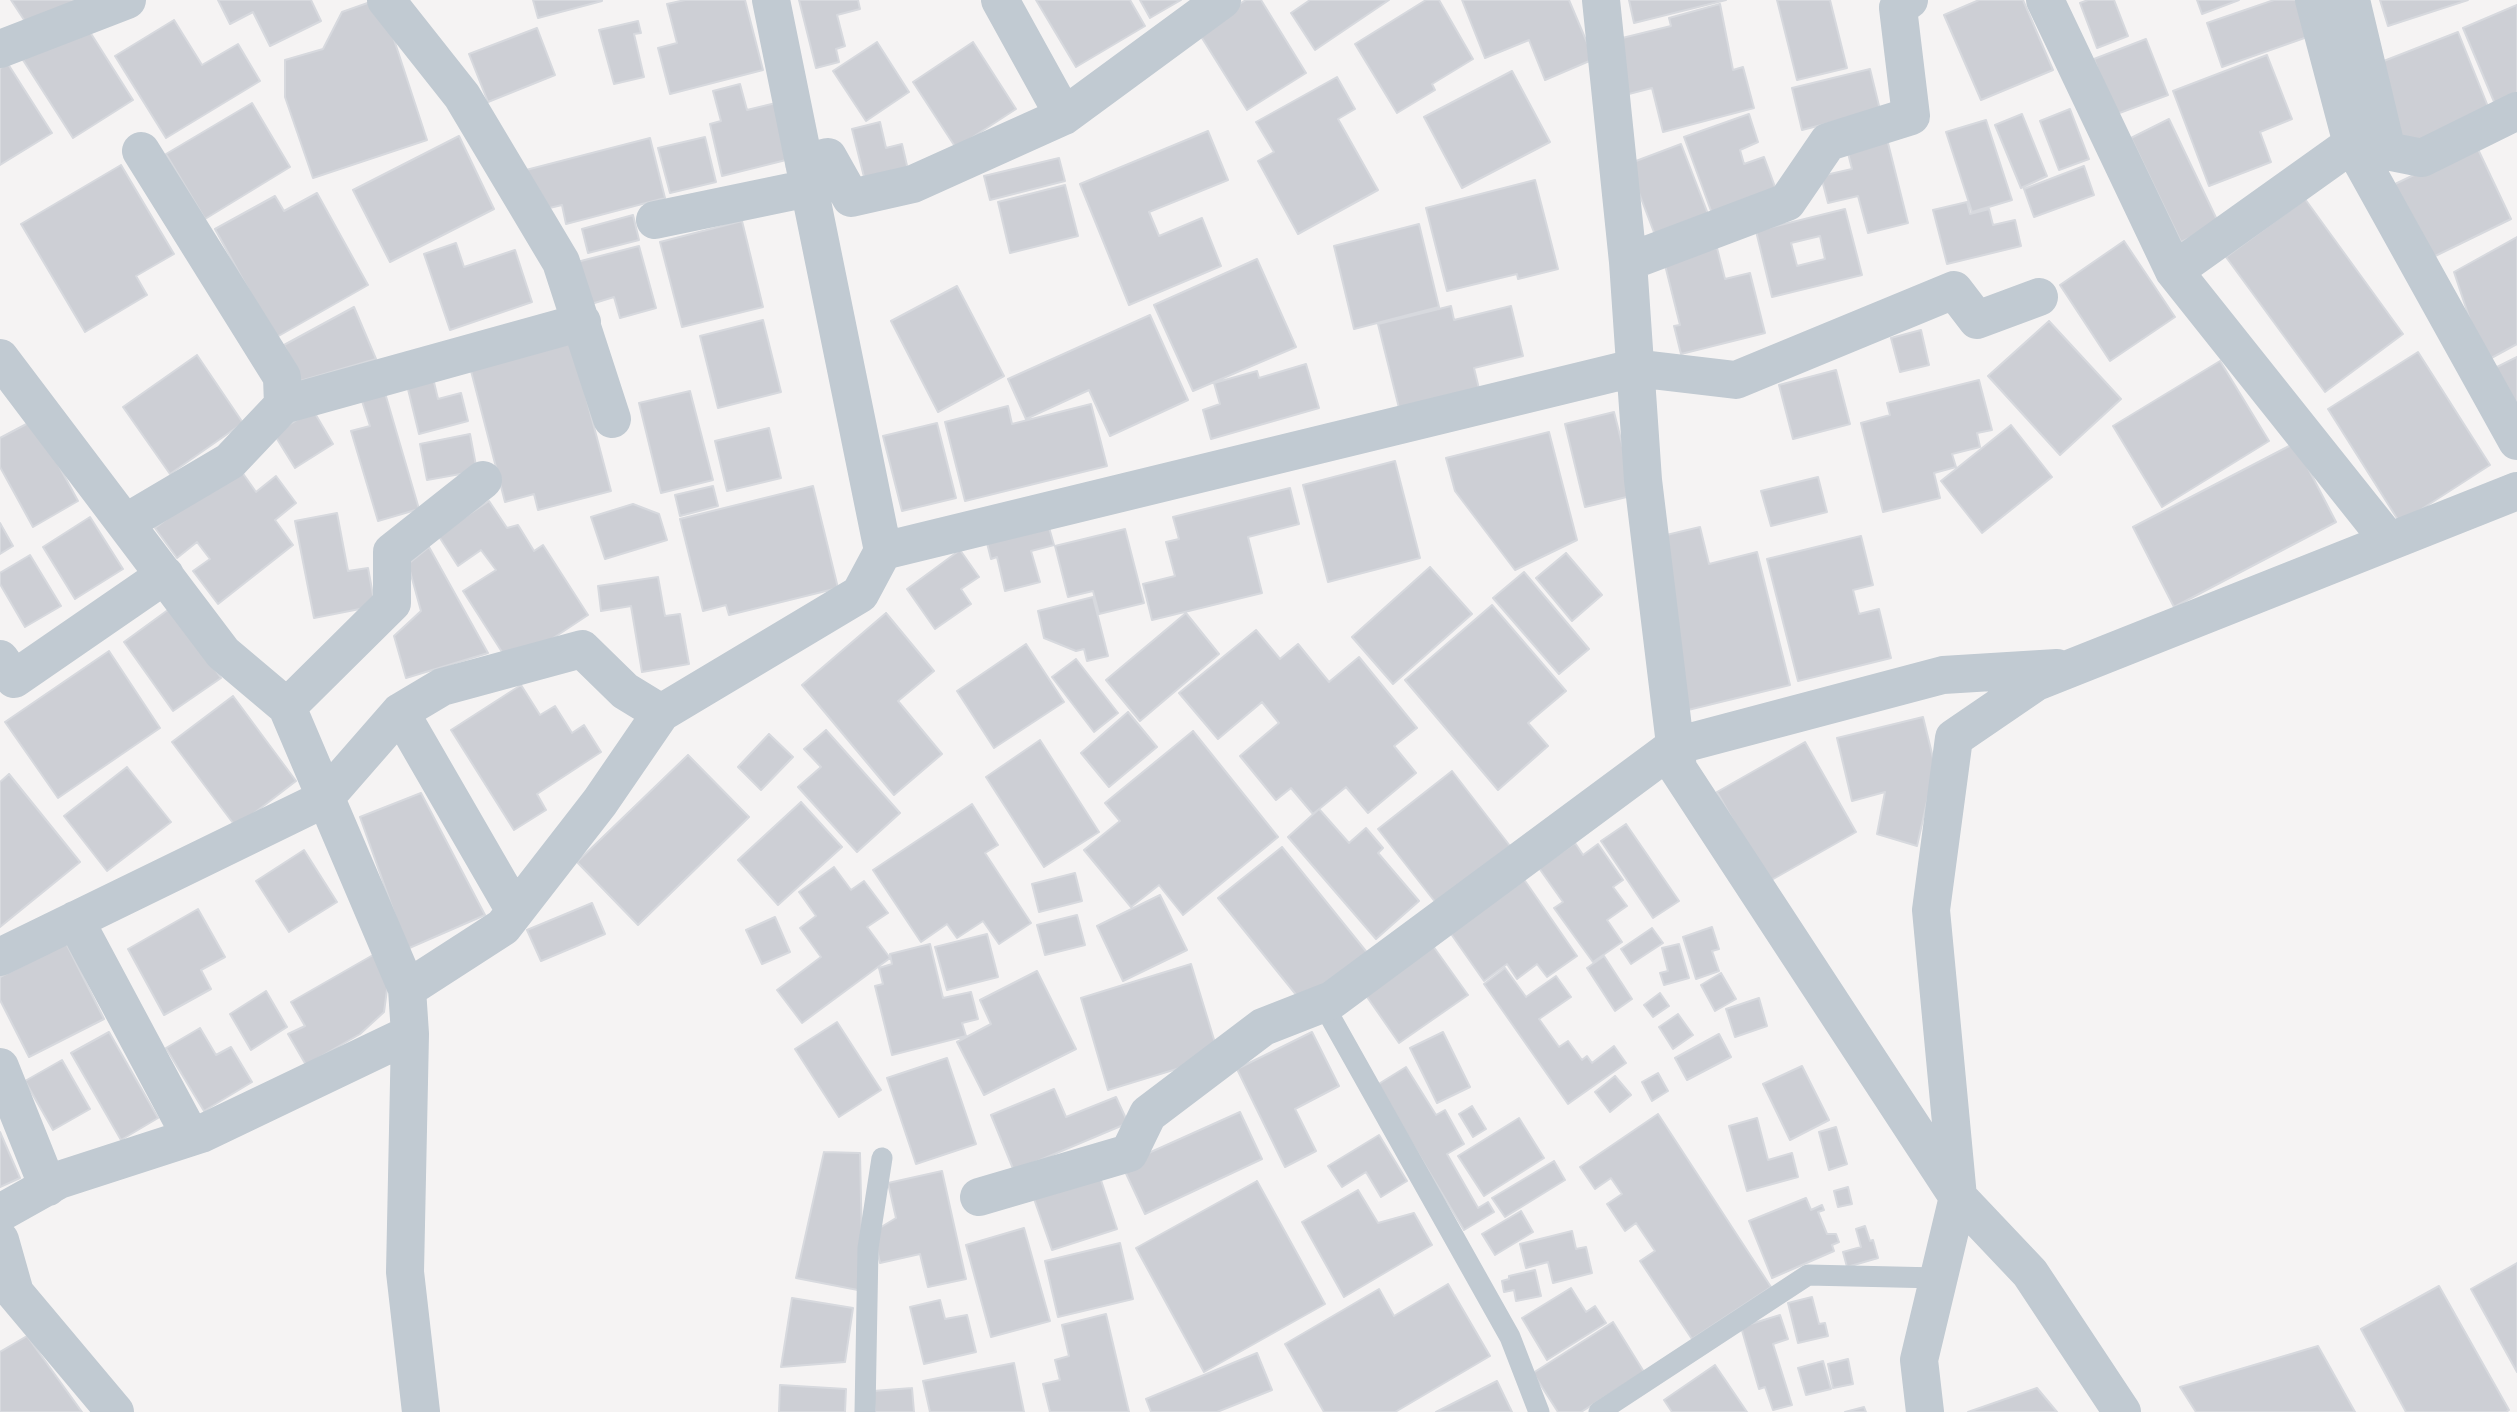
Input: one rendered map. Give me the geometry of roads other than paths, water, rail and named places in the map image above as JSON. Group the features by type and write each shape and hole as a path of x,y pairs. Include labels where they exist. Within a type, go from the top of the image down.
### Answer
{"street":[{"path":"0,49 127,0"},
{"path":"386,0 463,96 561,262 612,419"},
{"path":"407,989 503,927 600,802 661,713 860,594 883,551 771,0"},
{"path":"1000,0 1064,116"},
{"path":"655,220 806,176 828,157 851,198 913,184 1064,116 1222,0"},
{"path":"1601,0 1628,262 1643,480 1678,769 1958,1197 2030,1272 2122,1412"},
{"path":"1628,262 1787,202 1828,142 1911,116 1898,8 1909,0"},
{"path":"2045,0 2174,271 2389,541"},
{"path":"2314,0 2369,147 2517,441"},
{"path":"2351,0 2369,147"},
{"path":"2174,271 2369,147 2423,158 2517,111"},
{"path":"141,151 282,377 283,405"},
{"path":"883,551 1634,368 1736,380 1954,290 1977,320 2039,297"},
{"path":"125,523 230,461 283,405 582,322"},
{"path":"0,358 223,653 287,707 407,989 410,1034 405,1272 421,1412"},
{"path":"287,707 392,603 392,552 483,480"},
{"path":"1925,1412 1919,1360 1958,1197 1931,910 1954,737 2036,682 2517,491"},
{"path":"0,659 14,679 164,575"},
{"path":"0,957 324,799 400,712 442,687 582,649 625,691 661,713"},
{"path":"979,1197 1129,1153 1148,1114 1264,1027 1323,1004 1675,746 1943,675 2073,667"},
{"path":"400,712 515,911"},
{"path":"75,920 191,1137"},
{"path":"0,1213 48,1187 191,1137 410,1034"},
{"path":"0,1067 48,1187"},
{"path":"0,1240 15,1293 115,1412"}],"lane":[{"path":"1323,1004 1510,1337 1539,1412"},
{"path":"865,1412 868,1248 882,1158"},
{"path":"1599,1412 1808,1275 1938,1278"}]}
